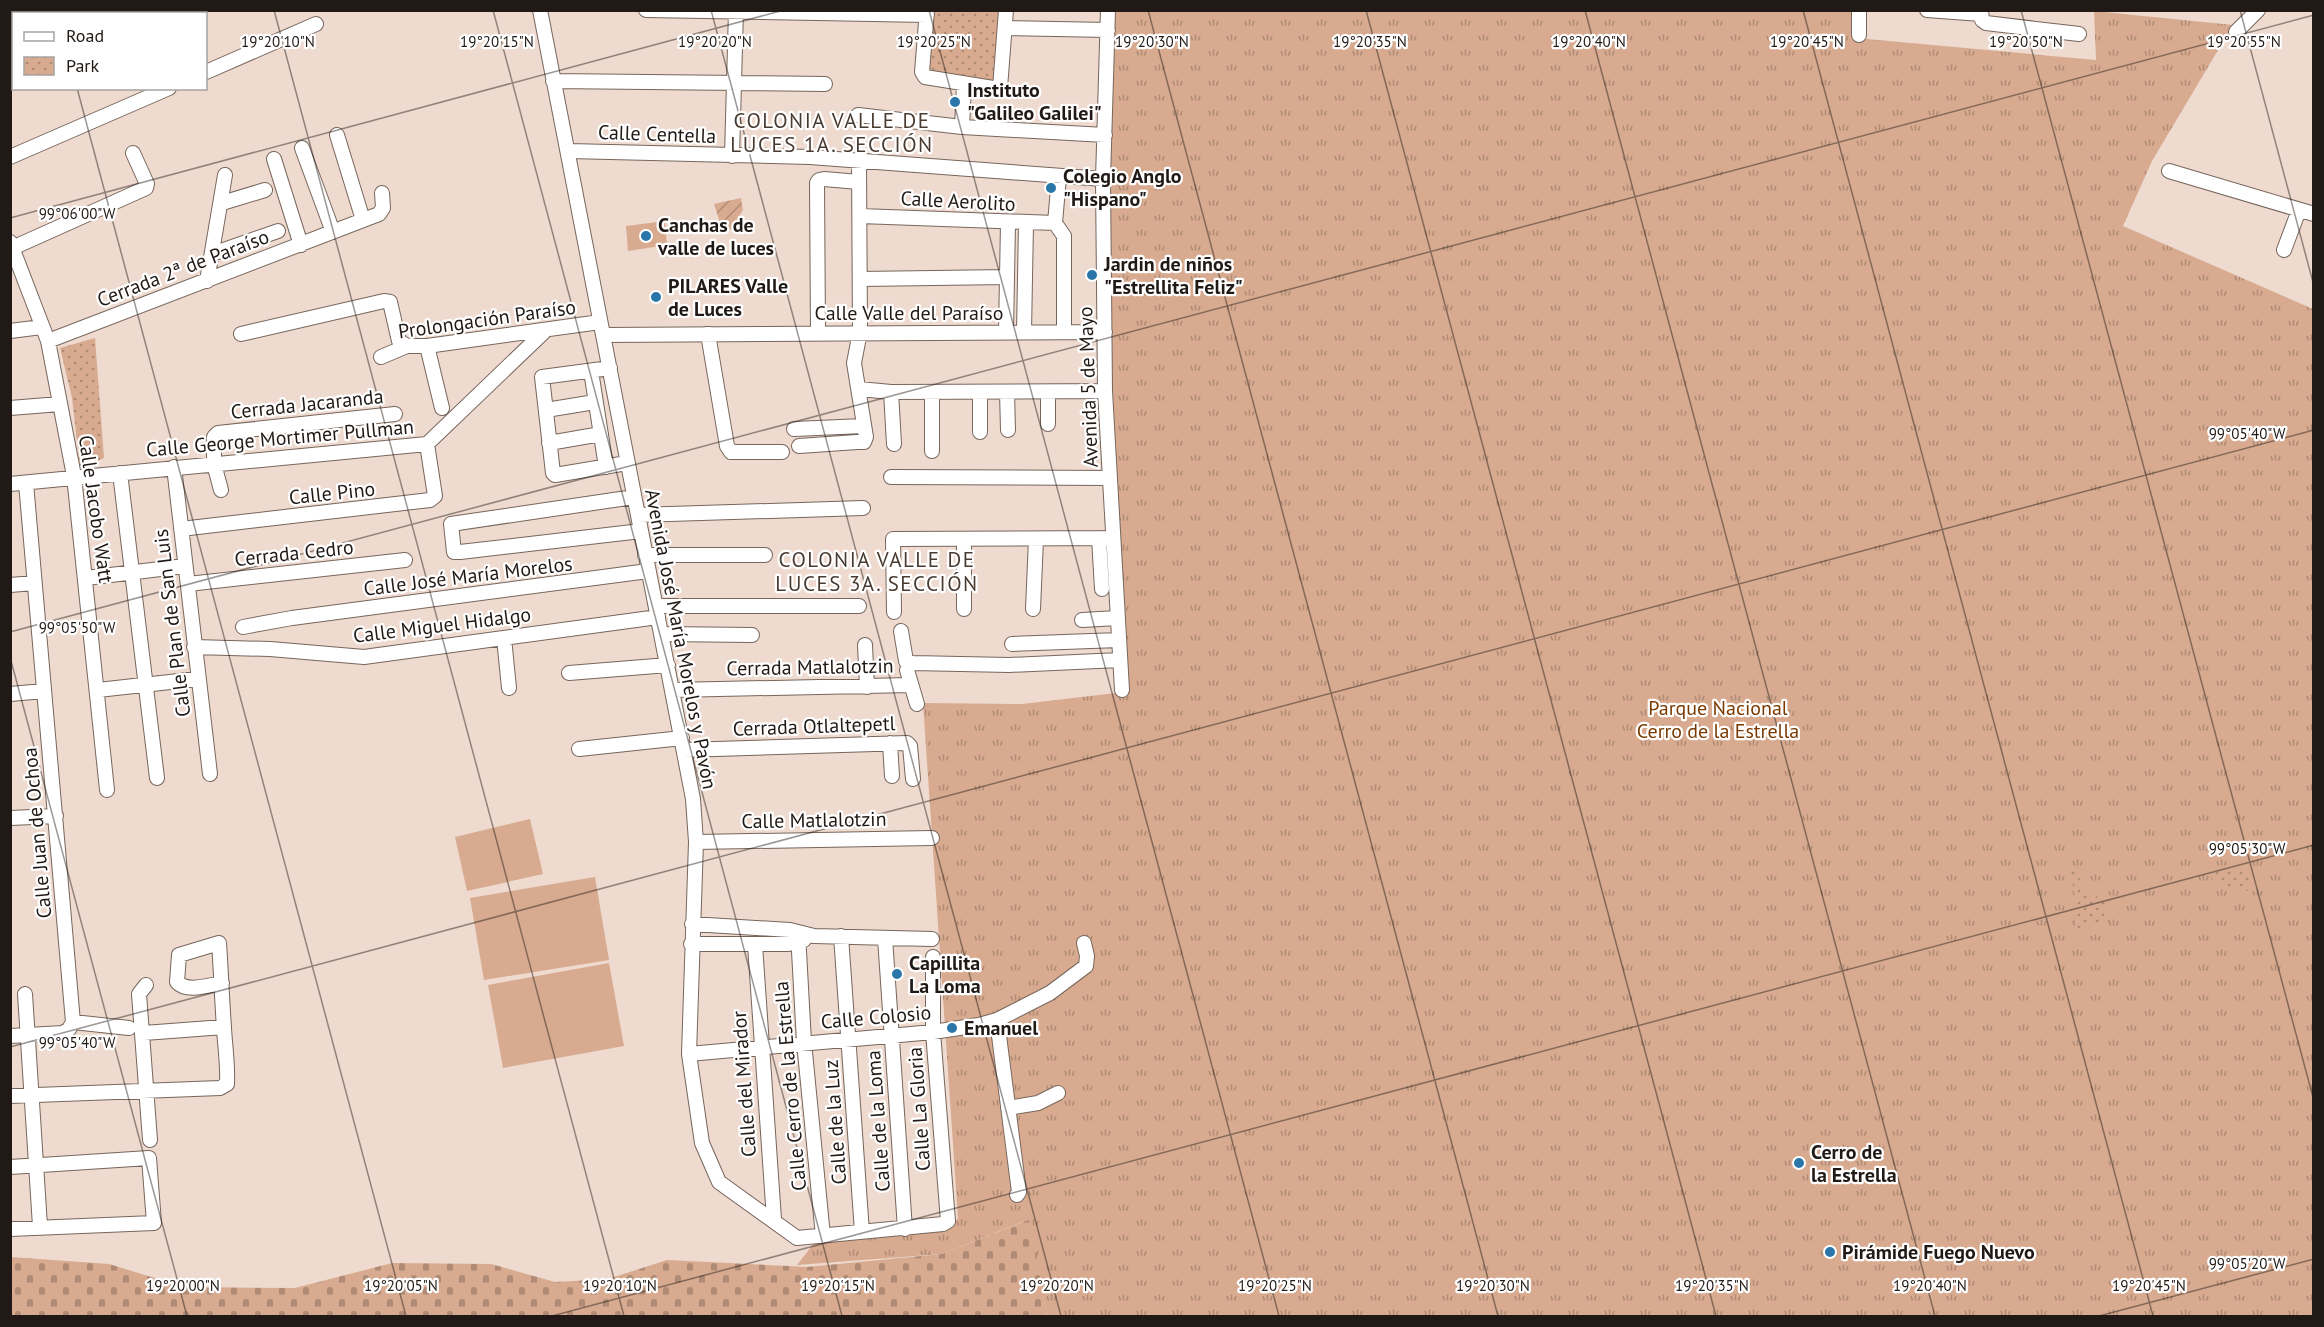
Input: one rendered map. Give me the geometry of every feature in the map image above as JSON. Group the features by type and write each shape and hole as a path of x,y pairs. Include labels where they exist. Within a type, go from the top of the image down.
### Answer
{"street":[{"name":"Avenida José María Morelos y Pavón","path":"540,10 693,799 696,842 689,1054 698,1119 710,1166 719,1182 774,1219 797,1238 823,1236"},
{"path":"646,10 927,13 922,72 925,77 964,85 1000,88 1006,10"},
{"name":"Avenida 5 de Mayo","path":"1108,10 1102,179 1106,332 1105,391 1110,478 1106,538 1118,618 1122,690"},
{"path":"1858,35 1859,10"},
{"path":"1927,10 1981,12 1986,23 2079,34"},
{"path":"2236,32 2258,10"},
{"path":"732,156 736,11"},
{"path":"207,72 316,24"},
{"path":"1005,28 1108,30"},
{"path":"553,81 825,84"},
{"path":"962,127 964,85"},
{"path":"10,157 164,90"},
{"path":"858,115 962,127 1105,135"},
{"path":"337,135 363,220"},
{"path":"302,148 333,232"},
{"name":"Calle Centella","path":"569,151 859,161 1102,179"},
{"path":"12,247 146,188 147,184 134,153"},
{"path":"274,159 301,245"},
{"path":"799,446 864,442 864,426 854,363 860,332 859,161"},
{"path":"2169,171 2313,214"},
{"path":"207,281 225,175"},
{"path":"1059,177 1055,223 1064,236 1065,332"},
{"path":"818,333 818,183 819,180 824,179 859,182"},
{"path":"222,203 265,190"},
{"name":"Cerrada 2ª de Paraíso","path":"48,341 379,214 382,208 382,193"},
{"path":"2284,250 2299,210"},
{"name":"Calle Aerolito","path":"860,216 1026,224 1055,223"},
{"path":"1006,332 1008,223"},
{"path":"1024,332 1026,224"},
{"path":"212,254 278,231"},
{"name":"Calle Jacobo Watt","path":"12,247 48,341 74,476 107,790"},
{"path":"860,279 1007,277"},
{"path":"241,334 384,301 390,302 399,340 407,346"},
{"path":"10,330 42,327"},
{"name":"Prolongación Paraíso","path":"381,357 407,346 427,346 545,331 602,328"},
{"name":"Calle Valle del Paraíso","path":"602,328 708,334 1106,332"},
{"name":"Calle George Mortimer Pullman","path":"10,484 74,476 427,444 545,331"},
{"path":"708,334 727,446 731,452 782,452"},
{"path":"427,346 442,408"},
{"path":"610,368 542,377 549,443 555,475 627,463"},
{"path":"591,371 606,467"},
{"path":"859,389 891,392 1105,391"},
{"path":"891,392 894,444"},
{"path":"932,392 932,451"},
{"path":"980,392 980,432"},
{"path":"1007,392 1008,430"},
{"path":"1048,392 1048,424"},
{"path":"546,410 595,402"},
{"path":"10,408 60,404"},
{"name":"Cerrada Jacaranda","path":"214,464 214,437 218,433 395,414"},
{"path":"794,429 864,426"},
{"path":"549,443 601,434"},
{"name":"Calle Pino","path":"181,529 430,500 435,496 435,485 427,444"},
{"path":"214,464 221,490"},
{"name":"Calle Plan de San Luis","path":"174,467 197,679 210,774"},
{"path":"120,473 157,778"},
{"path":"891,477 1110,478"},
{"name":"Calle Juan de Ochoa","path":"26,483 73,1022"},
{"path":"634,497 451,524 452,548 454,552 460,552 641,531"},
{"path":"638,515 863,508"},
{"path":"1033,609 1036,538"},
{"path":"894,612 893,539 1106,538 1102,589"},
{"path":"964,539 964,609"},
{"path":"645,555 765,555"},
{"name":"Cerrada Cedro","path":"188,584 405,560"},
{"path":"86,578 185,566"},
{"name":"Calle José María Morelos","path":"243,627 292,618 648,571"},
{"path":"10,585 34,582"},
{"name":"Calle Miguel Hidalgo","path":"194,647 270,649 364,657 504,638 657,612 859,606"},
{"path":"1082,620 1118,618"},
{"path":"901,631 906,661 912,663 1010,665 1120,660"},
{"path":"662,634 752,635"},
{"path":"504,638 509,688"},
{"path":"1012,644 1119,640"},
{"path":"865,645 867,687"},
{"path":"569,673 668,664"},
{"name":"Cerrada Matlalotzin","path":"907,670 917,704"},
{"path":"98,690 197,679"},
{"name":"Cerrada Matlalotzin","path":"673,690 911,685"},
{"path":"10,694 44,691"},
{"path":"890,743 892,776"},
{"name":"Cerrada Otlaltepetl","path":"579,749 683,744 907,743 910,746 913,780"},
{"path":"10,818 56,816"},
{"name":"Calle Matlalotzin","path":"696,842 932,838"},
{"path":"692,924 790,930 798,937"},
{"path":"691,944 754,945 814,936 932,939"},
{"name":"Calle de la Luz","path":"841,936 862,1232"},
{"name":"Calle Cerro de la Estrella","path":"798,937 804,1042 823,1236"},
{"name":"Calle de la Loma","path":"885,938 905,1228"},
{"path":"10,1096 220,1088 226,1084 222,983 219,943 179,955 177,982 181,986 187,988 222,983"},
{"name":"Calle Colosio","path":"689,1054 933,1032 996,1020 1050,993 1086,966 1087,956 1084,943"},
{"name":"Calle del Mirador","path":"754,945 774,1219"},
{"name":"Calle La Gloria","path":"905,1228 944,1224 948,1221 933,1032 933,957"},
{"path":"146,985 139,994 144,1033 150,1140"},
{"path":"25,994 40,1226"},
{"path":"996,1020 1019,1192 1017,1195"},
{"path":"10,1036 63,1033 73,1022 129,1028"},
{"path":"144,1033 224,1027"},
{"path":"1008,1108 1038,1103 1058,1093"},
{"path":"10,1167 149,1158 154,1223 10,1229"},
{"path":"823,1236 905,1228"}],"green space":[{"path":"930,11 1001,11 998,86 927,75"},
{"name":"Parque Nacional Cerro de la Estrella","path":"1112,11 1856,11 1856,38 2096,60 2094,11 2233,25 2152,161 2123,226 2313,309 2313,1316 1047,1316 1029,1219 942,1254 797,1265 818,1238 951,1227 958,1218 923,703 1022,704 1124,692 1108,332 1104,179"},
{"path":"741,198 743,210 731,229 723,232 714,204"},
{"name":"Canchas de valle de luces","path":"665,221 667,245 628,251 626,226"},
{"path":"95,338 104,458 80,468 72,398 60,348"},
{"path":"530,819 543,874 467,891 455,837"},
{"path":"2069,865 2078,866 2081,890 2096,894 2098,901 2107,903 2110,922 2078,929 2071,916 2077,908"},
{"path":"2213,868 2252,871 2248,891 2211,882"},
{"path":"595,877 609,960 484,980 470,898"},
{"path":"609,963 624,1046 503,1068 488,985"},
{"path":"1030,1219 1047,1316 11,1316 11,1257 109,1264 184,1287 295,1288 392,1263 491,1264 555,1282 608,1279 667,1260 807,1267 942,1254"}],"place":[{"name":"Instituto \"Galileo Galilei\"","path":"955,102"},
{"name":"Colegio Anglo \"Hispano\"","path":"1051,188"},
{"name":"Canchas de valle de luces","path":"646,236"},
{"name":"Jardin de niños \"Estrellita Feliz\"","path":"1092,275"},
{"name":"PILARES Valle de Luces","path":"656,297"},
{"name":"Capillita La Loma","path":"897,974"},
{"name":"Emanuel","path":"952,1028"},
{"name":"Cerro de la Estrella","path":"1799,1163"},
{"name":"Pirámide Fuego Nuevo","path":"1830,1252"}],"district":[{"name":"COLONIA VALLE DE LUCES 1A. SECCIÓN","path":"832,133"},
{"name":"COLONIA VALLE DE LUCES 3A. SECCIÓN","path":"877,572"}]}
